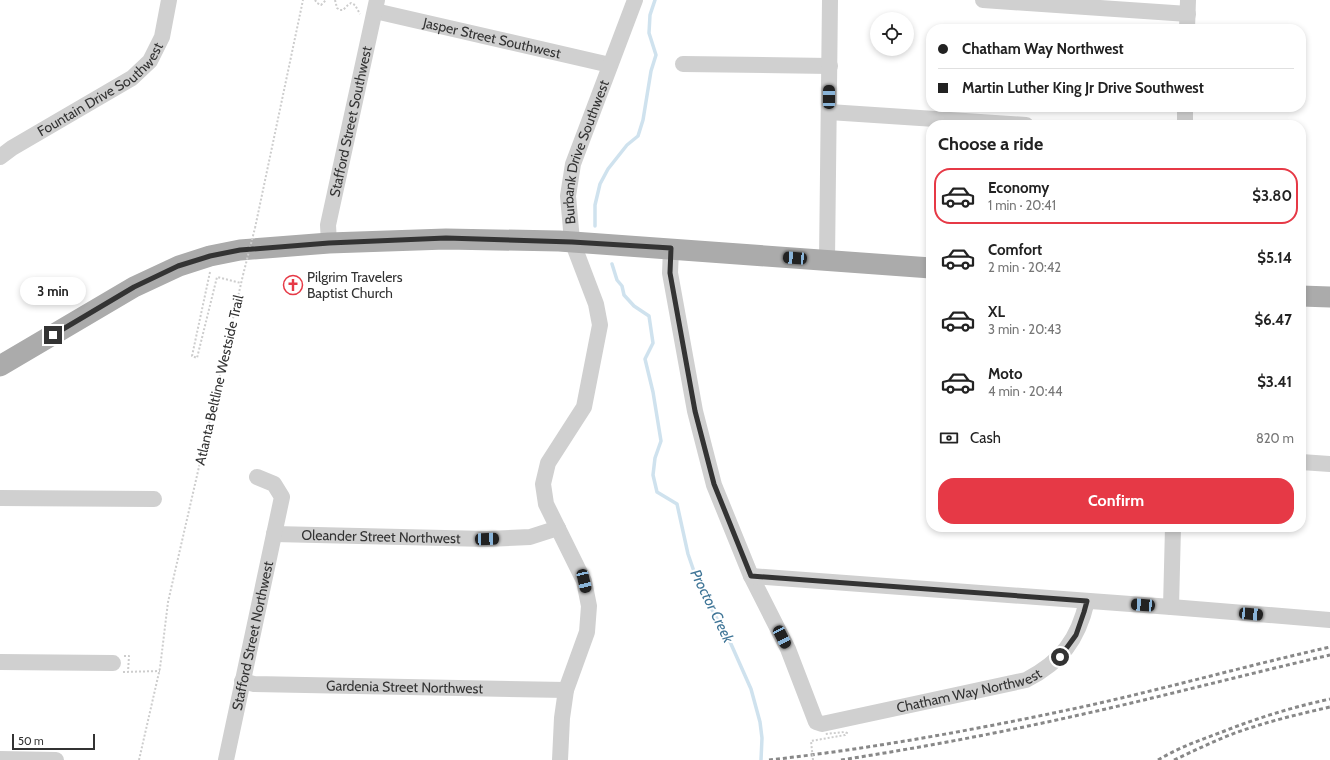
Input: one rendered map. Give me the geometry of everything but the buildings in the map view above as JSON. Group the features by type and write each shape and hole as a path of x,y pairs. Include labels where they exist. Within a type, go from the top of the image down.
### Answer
{"main road":[{"path":"1,362 134,287 178,266 240,250 329,243 446,238 572,242 671,248 926,268"},
{"path":"1306,296 1330,297"}],"street":[{"name":"Fountain Drive Southwest","path":"4,151 132,78 150,61 162,38 169,0"},
{"name":"Burbank Drive Southwest","path":"558,528 546,504 542,484 548,463 584,407 600,325 596,304 572,242 568,196 573,164 635,0"},
{"path":"827,260 830,0"},
{"path":"983,0 1188,14"},
{"name":"Jasper Street Southwest","path":"376,6 610,65"},
{"name":"Stafford Street Southwest","path":"329,243 328,225 376,6"},
{"path":"683,64 830,66"},
{"path":"829,112 950,120"},
{"path":"671,248 670,273 695,411 714,484 751,576 1330,620"},
{"path":"1306,462 1330,464"},
{"name":"Stafford Street Northwest","path":"226,760 282,497 274,484 257,478"},
{"path":"0,498 154,500"},
{"path":"558,528 584,581 589,606 587,632 566,690 562,718 560,760"},
{"name":"Oleander Street Northwest","path":"274,534 487,539 530,537 558,528"},
{"path":"1171,607 1173,532"},
{"name":"Chatham Way Northwest","path":"751,576 788,649 816,722 822,724 1026,680 1043,671 1060,657 1076,635 1087,601"},
{"path":"0,662 116,668"},
{"name":"Gardenia Street Northwest","path":"242,681 254,684 566,690"},
{"path":"0,759 56,760"}],"path":[{"name":"Atlanta Beltline Westside Trail","path":"139,760 160,671 168,602 255,228 303,0"},
{"path":"315,0 317,4 321,5 326,0"},
{"path":"335,0 337,8 340,10 343,10 351,3 355,5 360,14 376,6"},
{"path":"214,256 192,356 197,358 217,277 241,283"},
{"path":"116,668 160,671"},
{"path":"813,760 811,741 846,735 847,733 825,734"}],"waterway":[{"name":"Proctor Creek","path":"595,226 595,205 600,184 608,169 627,145 638,136 643,120 651,71 656,55 649,33 650,15 655,0"},
{"name":"Proctor Creek","path":"612,264 617,280 622,286 624,295 634,306 649,316 653,343 645,359 653,392 661,441 655,458 653,475 657,492 677,504 688,554 699,586 731,644 751,689 760,722 762,738 761,760"}],"railway":[{"path":"769,760 850,750 1011,722 1121,698 1330,647"},
{"path":"841,760 899,751 1041,723 1330,655"},
{"path":"1158,760 1189,744 1248,722 1289,709 1330,699"},
{"path":"1174,760 1243,730 1330,707"}],"place":[{"name":"Pilgrim Travelers Baptist Church","path":"293,285"}],"route":[{"path":"53,335 134,287 178,266 210,256 240,250 329,243 446,238 572,242 671,248 670,273 695,411 714,484 751,576 1087,601 1076,635 1060,657"}]}
